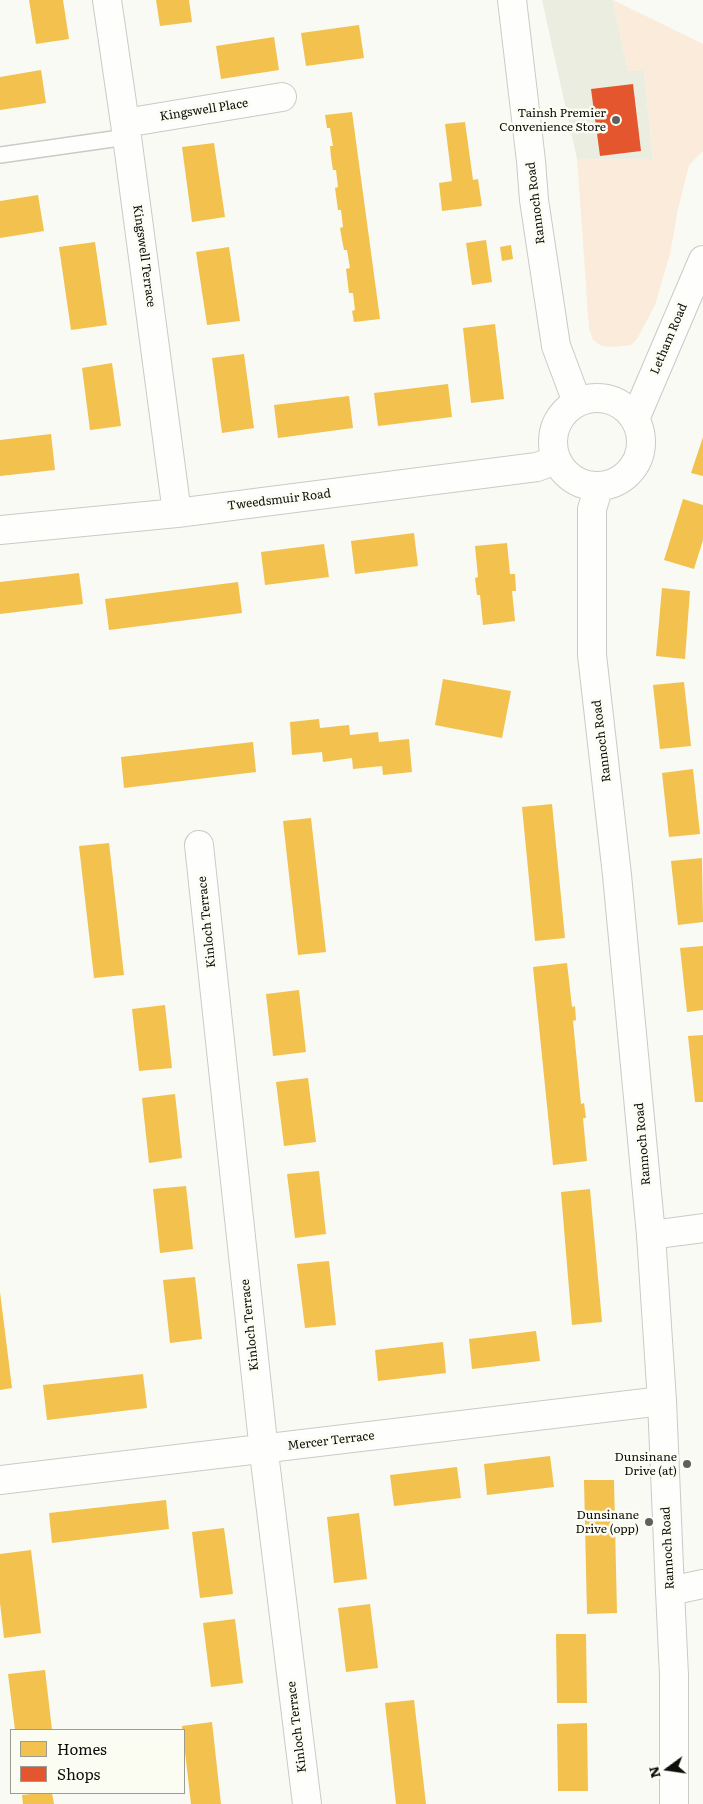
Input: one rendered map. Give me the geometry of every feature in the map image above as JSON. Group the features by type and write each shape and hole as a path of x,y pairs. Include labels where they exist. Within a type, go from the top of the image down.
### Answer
{"street":[{"name":"Kingswell Terrace","path":"107,0 177,513"},
{"name":"Rannoch Road","path":"512,0 527,122 534,200 556,346 577,402"},
{"name":"Kingswell Place","path":"126,130 282,97"},
{"name":"Letham Road","path":"634,419 703,260"},
{"path":"590,398 603,398 626,408 634,419 641,436 639,454 631,470 617,482 599,486 586,484 573,479 556,460 553,443 555,427 564,412 577,402 590,398"},
{"name":"Tweedsmuir Road","path":"0,530 177,513 537,467 556,460"},
{"name":"Rannoch Road","path":"599,486 592,509 592,655 617,875 651,1235 662,1401 674,1675 674,1804"},
{"name":"Kinloch Terrace","path":"199,845 264,1449 307,1804"},
{"path":"651,1235 703,1228"},
{"name":"Mercer Terrace","path":"0,1480 662,1401"},
{"path":"670,1591 703,1584"}],"lane":[{"path":"0,155 126,130"}],"shaded area":[{"path":"542,0 613,0 628,71 644,70 653,160 577,159"},
{"path":"613,0 703,44 703,151 689,165 678,209 670,254 655,305 637,339 631,345 613,347 602,346 593,340 589,328 577,159 653,160 644,70 628,71"}],"building: Homes":[{"path":"29,0 63,0 69,39 36,44"},
{"path":"156,0 189,0 192,22 160,26"},
{"path":"359,25 364,58 306,66 301,33"},
{"path":"274,37 279,70 221,79 216,46"},
{"path":"41,70 46,103 0,110 0,77"},
{"path":"352,112 380,319 354,322 352,311 355,310 353,293 349,293 346,269 350,268 347,250 344,250 342,240 340,228 343,227 341,210 338,210 335,188 338,187 336,170 333,170 331,157 330,146 333,146 330,128 327,128 325,115"},
{"path":"465,122 473,180 478,179 482,206 442,211 439,183 452,181 445,124"},
{"path":"214,143 225,217 192,222 182,147"},
{"path":"38,195 44,231 0,238 0,201"},
{"path":"486,240 492,282 472,285 466,243"},
{"path":"95,242 107,325 71,330 59,247"},
{"path":"511,245 513,259 502,261 500,247"},
{"path":"229,247 240,321 207,325 196,252"},
{"path":"495,324 504,399 471,403 463,328"},
{"path":"244,354 254,428 222,433 212,358"},
{"path":"112,363 121,426 90,430 82,368"},
{"path":"448,384 452,417 378,426 374,393"},
{"path":"349,396 353,428 278,438 274,405"},
{"path":"51,434 55,470 0,476 0,440"},
{"path":"703,437 703,476 691,473"},
{"path":"683,499 703,505 703,540 694,569 664,560"},
{"path":"414,533 418,566 355,574 351,541"},
{"path":"507,543 510,574 515,574 516,591 512,591 515,621 483,625 480,595 477,595 475,578 478,577 475,546"},
{"path":"324,544 329,577 265,585 261,552"},
{"path":"79,573 83,604 0,614 0,582"},
{"path":"238,582 242,613 109,630 105,599"},
{"path":"662,588 690,591 685,659 656,656"},
{"path":"443,679 511,691 502,738 435,725"},
{"path":"684,682 691,746 660,749 653,685"},
{"path":"319,719 320,728 349,725 350,735 378,732 379,742 409,739 412,772 383,775 382,766 353,769 352,758 323,762 322,752 292,755 290,722"},
{"path":"253,742 256,772 124,788 121,757"},
{"path":"693,769 700,834 669,837 662,773"},
{"path":"552,804 565,938 535,941 522,807"},
{"path":"311,818 326,952 298,955 283,821"},
{"path":"109,843 124,975 94,978 79,846"},
{"path":"702,858 703,922 678,925 671,861"},
{"path":"703,946 703,1010 687,1012 680,948"},
{"path":"567,963 572,1007 575,1006 576,1020 573,1021 581,1104 584,1103 586,1118 583,1118 587,1161 553,1165 533,967"},
{"path":"299,990 306,1052 273,1056 266,994"},
{"path":"165,1005 172,1068 139,1071 132,1009"},
{"path":"703,1035 703,1102 695,1102 688,1036"},
{"path":"308,1078 316,1142 284,1146 276,1082"},
{"path":"175,1094 182,1158 149,1163 142,1098"},
{"path":"319,1171 326,1234 295,1238 287,1174"},
{"path":"186,1186 193,1249 160,1253 153,1189"},
{"path":"590,1189 602,1322 572,1325 561,1192"},
{"path":"329,1261 336,1325 305,1328 297,1264"},
{"path":"195,1277 202,1339 170,1343 163,1280"},
{"path":"0,1292 12,1388 0,1390"},
{"path":"536,1331 540,1361 472,1369 469,1339"},
{"path":"443,1342 446,1373 378,1381 375,1350"},
{"path":"143,1374 147,1408 47,1420 43,1385"},
{"path":"550,1456 554,1487 487,1495 484,1464"},
{"path":"457,1467 461,1498 394,1506 390,1475"},
{"path":"584,1480 614,1480 617,1613 587,1614"},
{"path":"166,1500 169,1529 52,1543 49,1513"},
{"path":"359,1513 367,1579 334,1583 327,1517"},
{"path":"224,1528 233,1594 200,1598 192,1532"},
{"path":"31,1550 41,1633 4,1638 0,1603 0,1554"},
{"path":"370,1604 378,1668 346,1672 338,1608"},
{"path":"235,1619 243,1683 211,1687 203,1623"},
{"path":"556,1634 586,1634 587,1703 557,1703"},
{"path":"45,1670 52,1729 15,1729 8,1674"},
{"path":"414,1700 426,1804 396,1804 385,1703"},
{"path":"212,1722 221,1804 191,1804 185,1752 185,1729 182,1729 182,1726"},
{"path":"587,1723 588,1791 558,1791 557,1724"},
{"path":"52,1794 54,1804 23,1804 22,1795"}],"building: Shops":[{"name":"Tainsh Premier Convenience Store","path":"633,84 641,151 600,156 591,89"}],"place":[{"name":"Tainsh Premier Convenience Store","path":"616,120"},
{"name":"Dunsinane Drive (at)","path":"687,1464"},
{"name":"Dunsinane Drive (opp)","path":"649,1522"}]}
